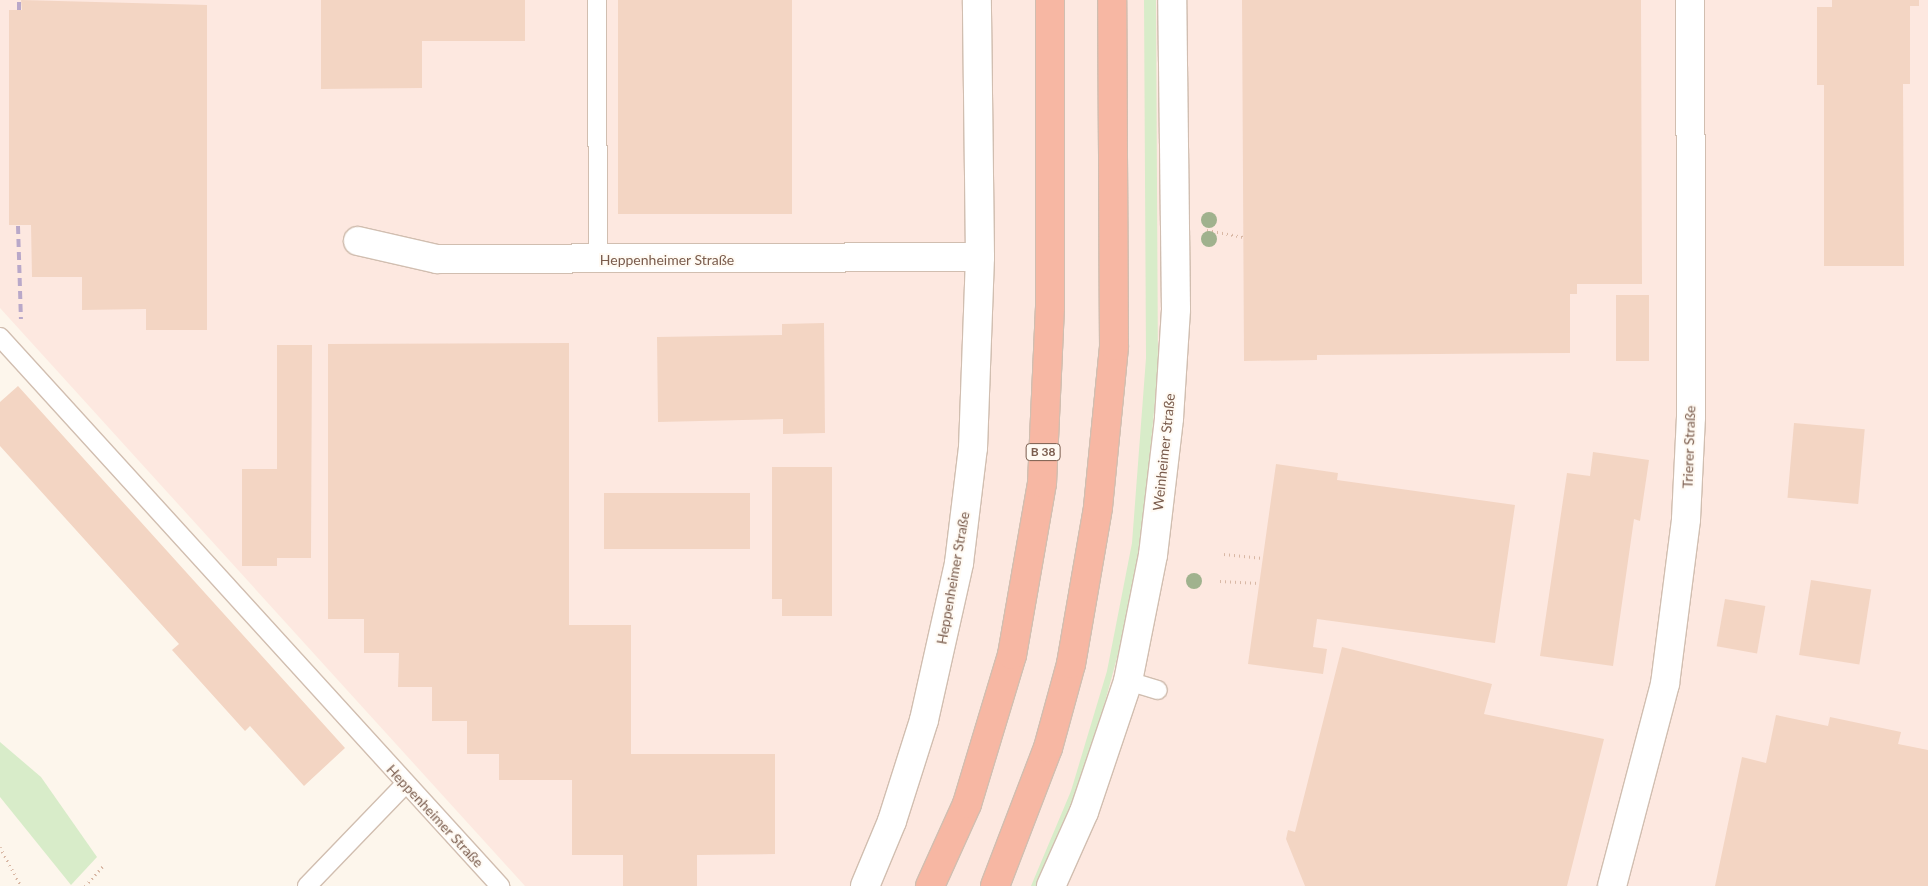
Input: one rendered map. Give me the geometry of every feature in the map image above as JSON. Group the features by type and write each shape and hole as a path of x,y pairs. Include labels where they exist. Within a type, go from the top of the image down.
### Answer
{"highway":[{"name":"B 38","path":"930,886 967,804 1012,655 1042,483 1050,308 1050,0"},
{"path":"995,886 1048,748 1071,664 1098,507 1114,346 1112,0"}],"street":[{"name":"Heppenheimer Straße","path":"865,886 892,821 924,720 959,563 973,448 980,258 978,0"},
{"name":"Weinheimer Straße","path":"1051,886 1084,812 1128,681 1153,555 1169,418 1176,309 1172,0"},
{"name":"Trierer Straße","path":"1612,886 1665,684 1686,519 1691,417 1690,0"},
{"name":"Heppenheimer Straße","path":"358,241 437,260 980,258"}],"lane":[{"path":"598,0 598,260"},
{"name":"Heppenheimer Straße","path":"0,337 405,784 500,886"},
{"path":"1128,681 1158,690"},
{"path":"307,886 405,784"}],"path":[{"path":"1196,229 1243,237"},
{"path":"1224,554 1263,558"},
{"path":"1220,581 1259,583"},
{"path":"0,847 21,886"},
{"path":"85,886 103,866"}],"shaded area":[{"path":"0,0 1928,0 1928,886 525,886 0,308"}],"green space":[{"path":"1144,0 1156,0 1158,370 1143,526 1128,617 1089,761 1038,886 1031,886 1071,791 1107,671 1132,543 1146,358"},
{"path":"0,742 41,777 97,857 71,885 0,797"}],"building":[{"path":"21,0 207,5 207,330 146,330 146,309 82,310 82,277 32,277 31,225 9,225 9,10 22,10"},
{"path":"321,0 525,0 525,41 422,41 422,88 321,89"},
{"path":"618,0 792,0 792,214 618,214"},
{"path":"1242,0 1641,0 1642,284 1577,284 1577,294 1570,294 1570,353 1317,355 1317,360 1244,361"},
{"path":"1832,0 1919,0 1919,6 1910,6 1910,84 1903,84 1904,266 1824,266 1824,85 1817,85 1817,7 1832,7"},
{"path":"1616,295 1649,295 1649,361 1616,361"},
{"path":"824,323 825,433 783,434 783,419 658,422 657,337 782,335 782,324"},
{"path":"569,343 569,625 631,625 631,754 775,754 775,854 697,855 697,886 623,886 623,855 572,855 572,780 499,780 499,754 467,754 467,721 432,721 432,687 398,687 399,653 364,653 364,619 328,619 328,344"},
{"path":"277,345 312,345 311,558 277,558 277,566 242,566 242,469 277,469"},
{"path":"18,386 345,748 304,786 250,726 245,731 172,650 179,644 0,446 0,402"},
{"path":"1794,423 1865,429 1858,504 1787,498"},
{"path":"1593,452 1649,460 1640,521 1634,519 1613,666 1540,656 1567,473 1590,476"},
{"path":"1276,464 1338,473 1337,480 1515,505 1495,643 1317,619 1313,647 1327,649 1323,674 1248,664"},
{"path":"772,467 832,467 832,616 782,616 782,599 772,599"},
{"path":"604,493 750,493 750,549 604,549"},
{"path":"1811,580 1871,590 1859,665 1799,655"},
{"path":"1725,599 1765,606 1757,653 1717,646"},
{"path":"1342,647 1492,684 1484,714 1604,739 1567,886 1305,886 1286,839 1288,830 1295,832"},
{"path":"1776,715 1828,726 1830,717 1901,732 1898,744 1928,750 1928,886 1715,886 1742,757 1766,763"}],"railway":[{"path":"19,0 19,10"},
{"path":"18,226 21,319"}]}
